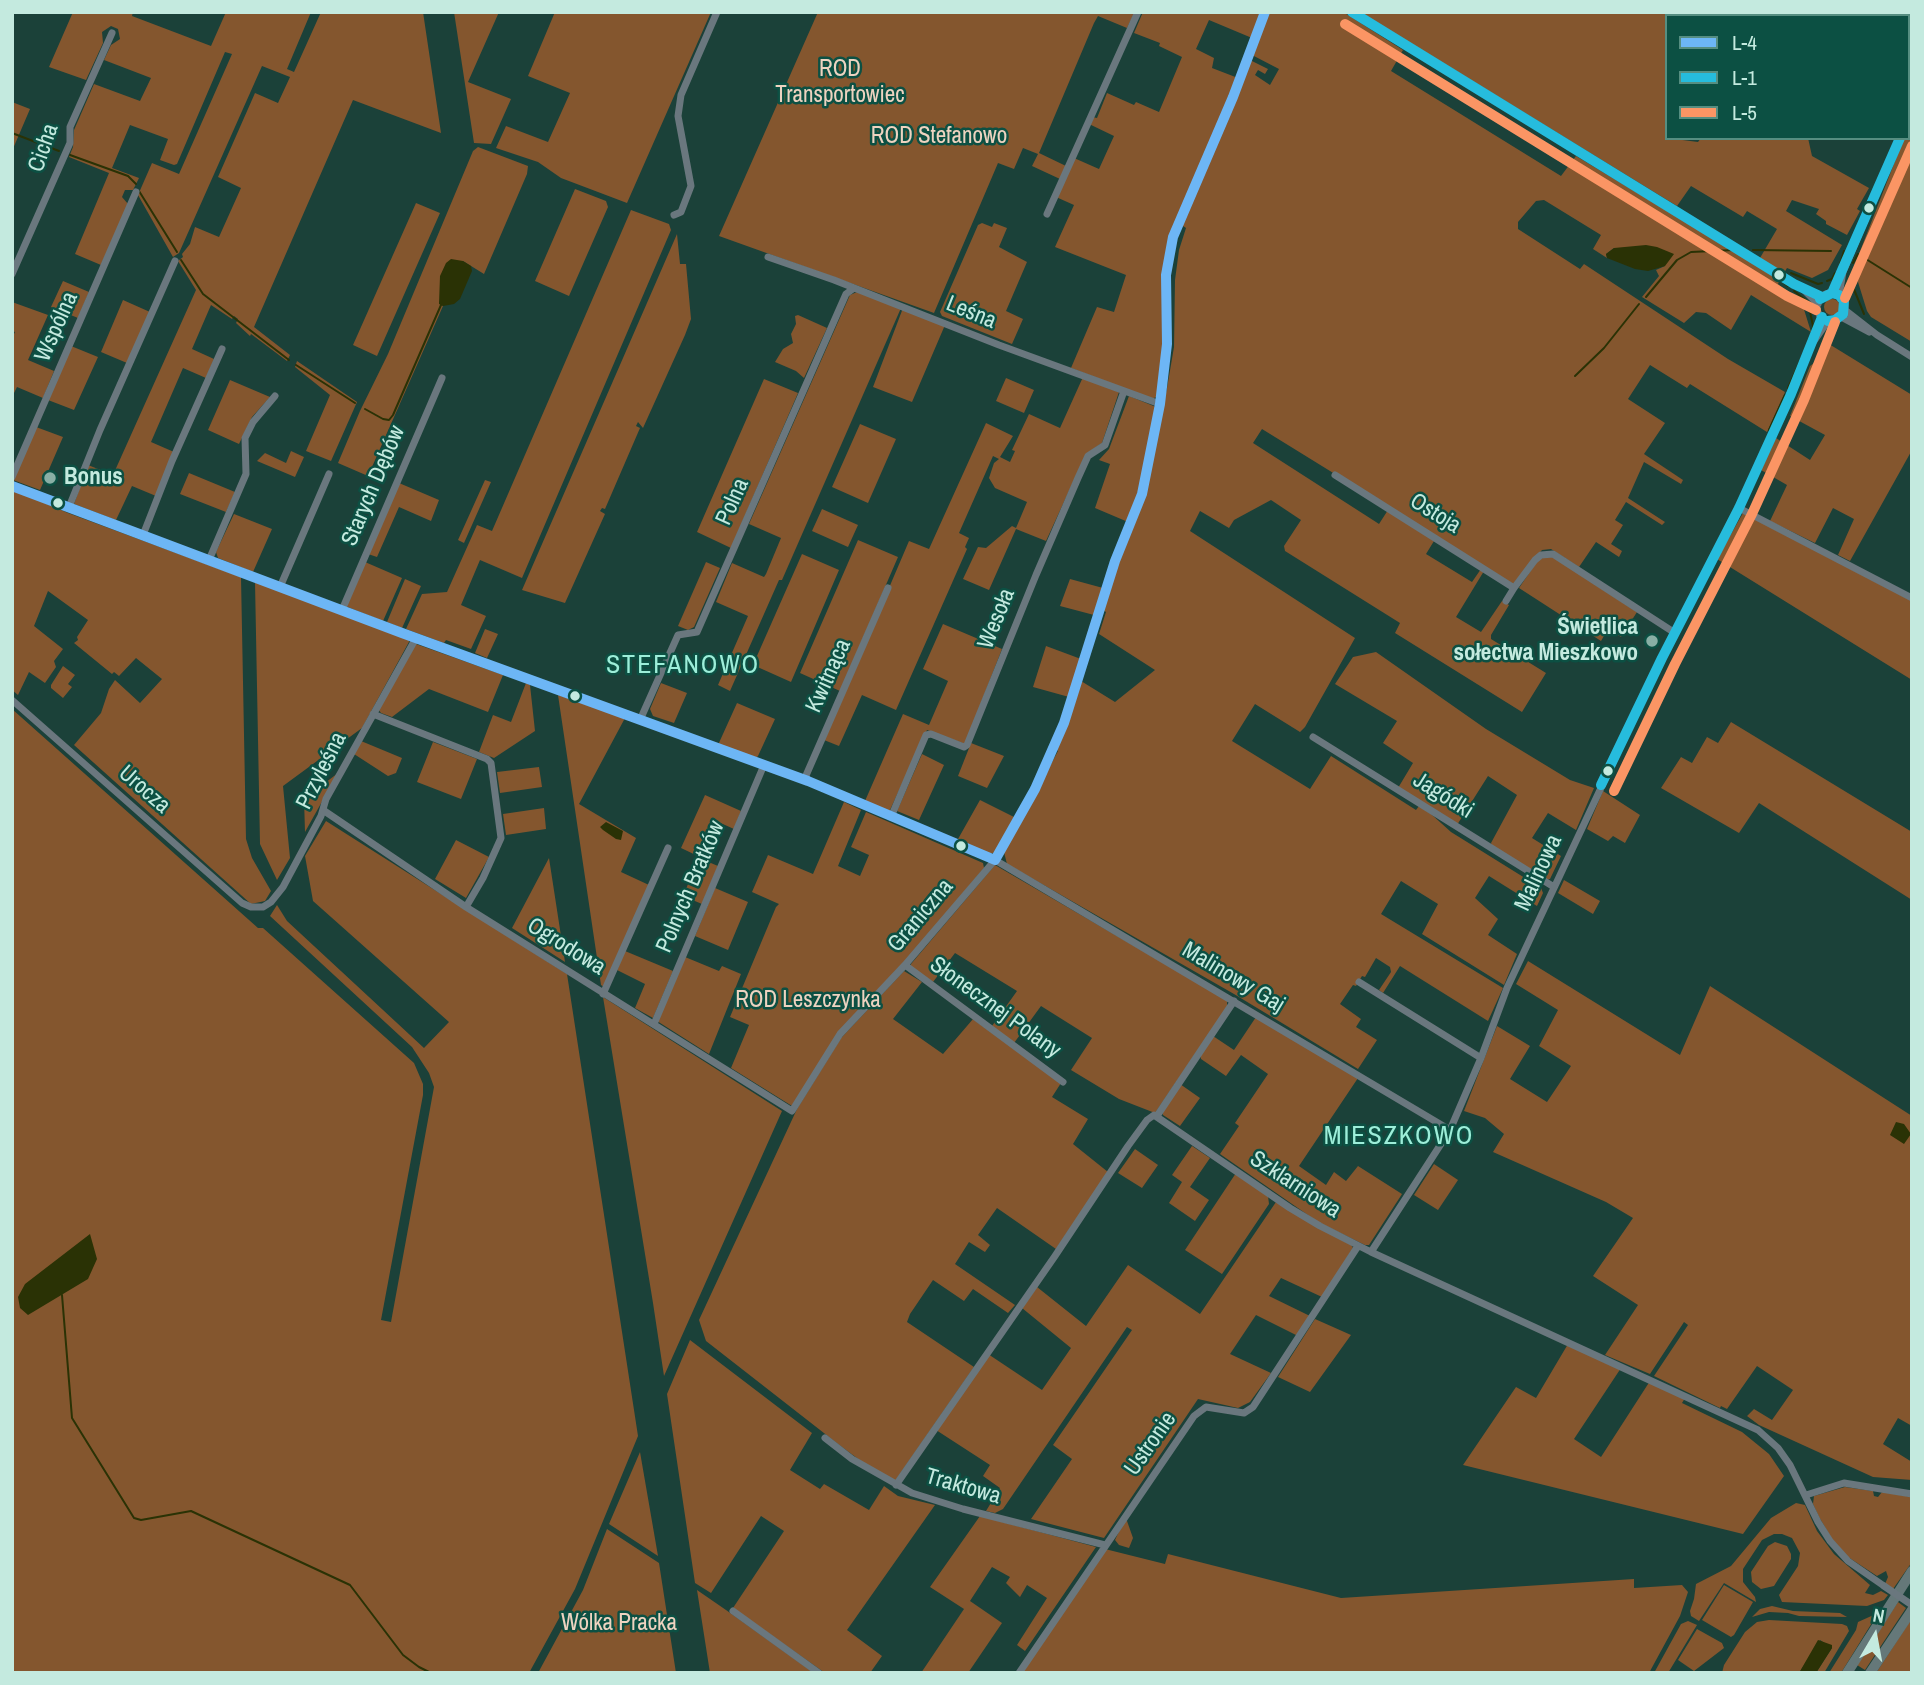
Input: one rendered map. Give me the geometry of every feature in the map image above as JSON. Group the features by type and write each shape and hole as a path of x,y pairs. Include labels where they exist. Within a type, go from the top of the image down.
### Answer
{"highway":[{"path":"1878,1608 1909,1575"},
{"path":"1847,1673 1909,1575"},
{"path":"1870,1673 1912,1607"}],"street":[{"path":"674,215 681,212 691,186 678,116 681,95 717,12"},
{"path":"1047,214 1138,12"},
{"name":"Graniczna","path":"792,1111 840,1034 905,965 995,860 1035,789 1064,723 1115,561 1142,494 1160,404 1167,344 1166,275 1173,237 1233,97 1265,12"},
{"path":"1352,12 1820,300"},
{"name":"Cicha","path":"12,274 70,143 71,127 111,33"},
{"path":"1835,294 1839,276 1899,140"},
{"name":"Wspólna","path":"12,477 136,192"},
{"name":"Leśna","path":"768,257 1160,404"},
{"path":"69,507 175,261"},
{"name":"Polna","path":"640,720 678,635 696,632 846,294 854,288"},
{"path":"1820,300 1835,294"},
{"path":"1835,294 1843,301 1843,313"},
{"path":"1820,300 1818,311 1825,319 1843,313"},
{"path":"1843,313 1912,356"},
{"name":"Malinowa","path":"1371,1252 1450,1130 1507,988 1675,633 1739,508 1825,319"},
{"path":"143,535 172,461 222,349"},
{"name":"Starych Dębów","path":"342,610 442,378"},
{"name":"Wesoła","path":"891,817 926,735 931,734 962,746 967,745 1073,489 1088,456 1105,445 1124,391"},
{"path":"209,560 246,474 245,438 253,422 275,396"},
{"path":"280,587 329,474"},
{"name":"Ostoja","path":"1335,475 1514,587"},
{"path":"12,486 416,638 804,779 995,860"},
{"path":"1739,508 1912,598"},
{"path":"1506,601 1514,587 1541,555 1553,554 1675,633"},
{"name":"Kwitnąca","path":"804,779 888,588"},
{"name":"Przyleśna","path":"251,907 263,907 274,898 298,860 326,799 416,638"},
{"name":"Urocza","path":"12,701 232,894 251,907"},
{"path":"373,714 487,759 491,763 501,840 484,878 466,907"},
{"name":"Jagódki","path":"1312,737 1554,887"},
{"name":"Polnych Bratków","path":"654,1024 764,765"},
{"name":"Ogrodowa","path":"323,810 466,907 792,1111"},
{"path":"603,994 668,848"},
{"name":"Malinowy Gaj","path":"995,860 1450,1130"},
{"name":"Słonecznej Polany","path":"905,965 1063,1082"},
{"path":"1359,982 1481,1058"},
{"path":"896,1485 1144,1123 1152,1115 1157,1116 1234,1001"},
{"name":"Szklarniowa","path":"1157,1116 1298,1214 1359,1246 1749,1425 1778,1448 1790,1465 1823,1531 1840,1553 1856,1568 1912,1607"},
{"name":"Ustronie","path":"1019,1673 1199,1412 1212,1406 1244,1413 1253,1408 1359,1246"},
{"name":"Traktowa","path":"825,1438 852,1459 896,1485 937,1501 1105,1545"},
{"path":"1806,1495 1844,1483 1912,1494"},
{"path":"733,1611 819,1673"}],"green space":[{"path":"73,12 133,12 132,16 211,46 226,12 311,12 287,69 294,72 321,12 423,12 441,133 353,100 254,327 290,355 287,361 251,334 250,336 236,323 238,319 234,316 232,319 211,305 192,349 214,359 206,378 183,368 151,442 174,452 156,496 132,486 116,520 74,504 88,465 113,475 196,290 178,261 190,244 195,227 219,237 241,188 218,177 255,93 278,103 290,77 262,66 179,253 173,257 138,195 152,163 179,174 232,54 225,52 177,164 160,160 168,139 130,125 112,168 139,178 133,190 125,190 122,197 128,204 101,265 75,254 109,173 69,157 73,147 74,130 94,84 140,101 151,78 104,60 111,45 120,39 118,29 111,26 102,32 103,43 86,80 49,67"},
{"path":"454,12 499,12 468,82 511,99 491,144 474,143"},
{"path":"555,12 711,12 627,203 561,178 538,162 496,148 506,126 548,142 570,93 528,76"},
{"path":"818,12 1135,12 1127,28 1098,16 1094,23 1039,153 1066,166 1060,179 1032,166 1038,154 1023,148 1014,169 998,163 934,313 719,236"},
{"path":"1143,12 1261,12 1252,38 1209,20 1196,49 1214,58 1212,68 1238,78 1175,224 1167,251 1163,288 1162,371 1158,396 1152,399 1071,368 1097,307 1114,312 1126,275 1055,247 1074,205 1056,197 1074,158 1099,169 1114,136 1089,124 1092,117 1097,118 1107,93 1159,112 1182,57 1159,46 1160,43 1134,33"},
{"path":"1268,12 1343,12 1403,50 1391,71 1561,176 1576,156 1780,279 1778,284 1802,303 1811,332 1751,295 1731,330 1706,313 1696,312 1684,323 1642,297 1659,276 1656,270 1665,266 1623,248 1614,248 1606,254 1607,258 1593,249 1601,235 1544,200 1536,201 1518,222 1518,229 1580,269 1584,264 1728,359 1785,392 1767,432 1690,384 1687,388 1650,365 1628,399 1665,423 1644,454 1683,480 1681,484 1644,462 1628,498 1665,522 1662,525 1626,502 1615,520 1623,525 1611,544 1622,551 1619,557 1596,542 1579,567 1551,549 1542,550 1513,584 1262,429 1253,443 1379,524 1388,510 1434,541 1426,554 1472,582 1481,569 1484,571 1456,617 1481,632 1502,601 1509,605 1491,639 1546,673 1522,712 1395,633 1400,623 1285,551 1284,546 1301,520 1271,500 1234,520 1229,528 1200,511 1190,531 1355,638 1300,732 1255,704 1232,741 1310,789 1331,756 1416,810 1419,806 1451,832 1541,888 1543,893 1537,906 1489,876 1475,898 1498,919 1488,935 1517,954 1504,985 1422,934 1438,904 1401,881 1381,914 1503,988 1488,1021 1400,966 1383,993 1379,990 1391,972 1390,967 1376,958 1365,977 1362,976 1356,986 1353,985 1340,1004 1361,1019 1356,1027 1377,1040 1358,1069 1234,994 1007,864 1004,852 1058,751 1056,749 1066,728 1081,681 1115,702 1155,670 1099,634 1106,612 1103,610 1147,478 1167,388 1174,347 1175,280 1179,250 1186,228 1180,224 1250,60 1268,69 1265,74 1258,70 1255,75 1270,85 1279,69 1252,55"},
{"path":"1360,12 1778,12 1665,14 1665,140 1808,140 1812,156 1869,188 1857,209 1860,211 1847,235 1826,224 1826,221 1816,214 1819,209 1792,200 1786,211 1842,245 1828,270 1812,278 1787,268 1784,273 1760,258 1777,229 1747,211 1743,217 1691,186 1677,206"},
{"path":"1912,12 1912,75 1910,14 1852,14"},
{"path":"12,102 30,109 12,151"},
{"path":"1912,119 1912,342 1871,317 1867,311 1858,282 1857,259 1903,140 1910,140"},
{"path":"478,147 528,166 527,174 484,274 463,261 439,303 443,306 368,476 338,463 388,354 473,151"},
{"path":"575,189 606,201 608,207 569,296 535,281"},
{"path":"416,203 440,213 377,356 353,345"},
{"path":"631,210 669,224 671,230 522,578 480,560 461,605 486,616 471,649 446,640 444,643 406,629 422,594 447,592 477,525 492,531"},
{"path":"982,223 992,227 994,223 1007,228 999,247 1027,262 1006,311 1023,319 1012,344 942,316 940,312 978,225"},
{"path":"677,234 680,264 686,264 691,319 685,335 643,428 638,422 636,426 640,428 605,509 600,511 605,514 565,603 522,590"},
{"path":"63,281 89,292 78,318 51,307"},
{"path":"857,292 901,308 782,580 779,580 730,691 718,685 748,616 716,602 732,563 764,577 766,574 781,538 749,524 850,295"},
{"path":"1829,299 1835,299 1840,307 1838,313 1829,315 1824,310 1824,304"},
{"path":"123,300 150,312 127,363 101,352"},
{"path":"12,302 48,315 28,360 54,371 43,398 17,387 12,397 12,338 15,332 12,331"},
{"path":"903,308 945,325 912,402 873,387"},
{"path":"795,316 827,328 804,378 796,371 775,362 783,349 793,343 791,334 796,324"},
{"path":"1829,344 1912,395 1912,450 1850,561 1838,555 1854,519 1833,508 1815,543 1770,521 1787,485 1761,470 1776,438 1810,460 1825,435 1790,416 1810,366 1821,358"},
{"path":"71,346 98,357 74,410 48,400"},
{"path":"297,361 357,402 331,461 306,451 330,395 295,367"},
{"path":"1083,377 1119,392 1102,443 1086,454 1046,541 1016,529 989,590 963,579 978,547 986,548 1012,526 1016,528 1027,502 995,488 989,478 994,463 999,459 993,456 959,533 969,538 965,547 967,549 896,710 862,695 839,746 824,740 909,541 929,549 986,423 1013,436 1000,457 1010,462 1015,451 1012,450 1029,414 1060,428"},
{"path":"1006,378 1034,390 1024,413 996,401"},
{"path":"764,379 798,393 731,548 697,532"},
{"path":"230,380 270,397 252,417 239,444 208,430"},
{"path":"1129,396 1156,407 1137,494 1139,495 1128,522 1095,508 1110,464 1099,460 1109,449"},
{"path":"860,424 896,439 868,503 832,487"},
{"path":"36,427 63,437 40,490 13,480"},
{"path":"291,451 304,457 295,477 257,461 265,453 286,463"},
{"path":"189,473 235,492 226,512 180,494"},
{"path":"485,480 491,482 464,543 458,540"},
{"path":"399,483 439,500 431,521 399,507 377,557 368,554"},
{"path":"12,489 68,513 241,577 246,839 252,858 271,891 265,901 251,904 74,745 101,713 115,680 140,703 162,679 136,658 119,676 114,672 112,674 74,643 88,620 48,591 34,626 63,649 54,661 56,667 45,683 29,672 18,695 12,690"},
{"path":"822,509 858,525 848,547 812,531"},
{"path":"1743,513 1912,601 1912,680 1717,559"},
{"path":"234,514 272,529 253,572 218,558 216,552"},
{"path":"858,540 898,557 840,691 800,673"},
{"path":"802,554 839,570 791,682 753,665"},
{"path":"1547,556 1553,557 1637,612 1621,637 1608,629 1601,641 1519,588 1538,560"},
{"path":"365,562 402,578 383,621 345,606"},
{"path":"706,562 720,568 694,627 688,630 678,626"},
{"path":"405,579 421,586 402,628 387,622"},
{"path":"1070,579 1103,588 1094,615 1060,606"},
{"path":"255,582 410,640 362,728 283,786 290,858 277,880 260,844"},
{"path":"943,624 1002,649 965,744 927,730 889,812 865,801 903,714 929,725 948,681 923,669"},
{"path":"485,629 498,634 487,658 475,653"},
{"path":"416,644 503,675 488,712 429,689 392,717 381,713 378,709"},
{"path":"1046,646 1081,659 1069,697 1033,687"},
{"path":"1376,652 1486,729 1570,780 1594,788 1576,830 1548,813 1532,838 1561,856 1550,879 1545,880 1492,846 1491,843 1517,795 1488,776 1457,825 1398,788 1413,763 1383,743 1397,721 1335,684 1353,657"},
{"path":"63,666 75,675 68,684 72,687 63,698 51,685"},
{"path":"526,683 530,685 535,731 494,758 479,752 493,715 511,722"},
{"path":"661,683 687,693 674,723 653,716 650,709"},
{"path":"558,695 625,718 579,804 636,838 621,872 649,885 604,987 601,985"},
{"path":"737,703 775,719 755,759 718,745"},
{"path":"12,709 414,1063 423,1084 423,1095 381,1320 391,1322 434,1087 429,1073 412,1047 270,916 277,905 287,921 424,1048 449,1022 313,901 305,856 326,821 567,974 638,1436 575,1589 529,1673 12,1673"},
{"path":"1731,722 1912,832 1912,900 1759,803 1739,833 1661,788 1681,757 1692,763 1707,737 1718,743"},
{"path":"361,741 402,758 396,773 388,776 354,754"},
{"path":"433,742 477,759 461,799 417,782"},
{"path":"971,743 1004,756 987,788 958,776"},
{"path":"922,754 944,765 919,820 897,811"},
{"path":"539,767 542,787 500,793 497,772"},
{"path":"338,773 305,832 304,799"},
{"path":"1603,791 1640,815 1625,843 1613,836 1608,841 1587,829"},
{"path":"705,795 741,811 734,829 716,821 700,857 681,848"},
{"path":"980,800 1014,817 994,853 988,854 958,839"},
{"name":"ROD Leszczynka","path":"844,802 861,810 838,866 860,876 869,855 851,847 866,812 983,863 984,868 918,947 861,1008 792,1106 731,1068 749,1025 730,1017 779,904 752,892 768,855 813,874"},
{"path":"544,808 546,829 506,835 503,814"},
{"path":"456,840 489,857 466,898 435,879"},
{"path":"549,858 565,962 512,928"},
{"path":"699,858 718,866 702,904 683,896"},
{"path":"995,865 1227,1000 1227,1007 1155,1113 1119,1099 1071,1070 1092,1038 1041,1006 1014,1043 992,1026 1017,991 955,953 933,982 911,967"},
{"path":"1564,880 1600,901 1593,914 1558,893"},
{"path":"715,888 748,902 728,950 695,936"},
{"path":"625,951 673,971 653,1018 635,1008 645,984 617,970"},
{"path":"685,957 719,971 722,966 741,974 709,1054 657,1021"},
{"path":"1528,961 1680,1055 1710,986 1912,1116 1912,1426 1898,1418 1883,1444 1912,1462 1912,1480 1873,1477 1759,1425 1747,1416 1754,1409 1772,1420 1793,1390 1757,1366 1727,1409 1654,1376 1688,1325 1684,1322 1650,1374 1605,1355 1638,1305 1593,1276 1633,1218 1606,1202 1493,1152 1504,1134 1485,1118 1464,1111 1497,1026 1530,1046 1510,1079 1547,1102 1571,1066 1539,1046 1558,1010 1516,984"},
{"path":"904,971 922,982 893,1019 943,1054 973,1019 1061,1083 1052,1097 1088,1119 1073,1144 1108,1172 1056,1249 997,1208 978,1235 990,1245 985,1252 969,1242 955,1264 1015,1305 1008,1313 973,1289 964,1301 933,1280 907,1322 974,1367 895,1481 838,1444 706,1341 699,1320 797,1109 841,1038"},
{"path":"603,997 782,1111 664,1376 653,1303"},
{"path":"1256,1017 1358,1078 1299,1166 1326,1185 1334,1172 1346,1181 1358,1166 1402,1194 1369,1245 1318,1222 1220,1154 1239,1126 1235,1123 1268,1074 1241,1055 1226,1076 1201,1059 1200,1054 1213,1036 1234,1050"},
{"path":"1180,1084 1200,1098 1180,1126 1163,1115 1162,1110"},
{"path":"1192,1146 1210,1158 1190,1187 1209,1200 1195,1221 1169,1203 1182,1182 1172,1175"},
{"path":"1135,1149 1158,1165 1142,1188 1118,1173"},
{"path":"1434,1164 1458,1180 1438,1210 1414,1195"},
{"path":"1236,1173 1268,1196 1269,1204 1222,1274 1185,1250"},
{"path":"1276,1202 1350,1243 1353,1248 1322,1297 1281,1278 1269,1296 1310,1316 1298,1336 1256,1315 1230,1354 1271,1373 1250,1402 1238,1408 1198,1399 1104,1538 1031,1519 1072,1459 1053,1445 1132,1330 1127,1327 1003,1509 995,1513 986,1511 1000,1488 983,1476 990,1465 936,1430 988,1354 1042,1390 1071,1348 1022,1308 1037,1287 1086,1326 1128,1265 1200,1314"},
{"path":"1315,1319 1351,1335 1310,1392 1278,1377"},
{"path":"690,1340 812,1433 790,1470 820,1489 824,1484 869,1510 884,1486 898,1496 935,1505 847,1630 882,1656 870,1673 825,1673 733,1608 784,1531 761,1516 711,1593 695,1583 667,1394"},
{"path":"1568,1344 1621,1368 1574,1439 1601,1457 1650,1381 1685,1398 1682,1403 1742,1432 1769,1454 1784,1476 1743,1534 1463,1465 1516,1387 1536,1398"},
{"path":"640,1452 658,1556 609,1524"},
{"path":"1845,1487 1873,1491 1874,1496 1878,1497 1882,1492 1912,1497 1912,1562 1893,1589 1885,1584 1888,1577 1886,1571 1877,1576 1848,1557 1832,1539 1819,1517 1813,1504 1814,1496"},
{"path":"1796,1503 1805,1505 1817,1531 1834,1554 1870,1585 1865,1593 1873,1595 1881,1591 1888,1595 1884,1600 1867,1606 1782,1602 1779,1595 1798,1566 1800,1553 1792,1538 1774,1534 1762,1540 1743,1569 1743,1582 1756,1602 1724,1583 1699,1621 1691,1616 1696,1584 1731,1566 1771,1518"},
{"path":"980,1516 1096,1547 1025,1651 1017,1645 1047,1598 1027,1585 1020,1597 1006,1583 1010,1577 992,1567 970,1601 1002,1623 968,1673 921,1673 964,1609 930,1587"},
{"path":"1124,1521 1127,1521 1133,1538 1129,1548 1119,1545 1115,1540"},
{"name":"Wólka Pracka","path":"607,1529 659,1563 676,1673 538,1673 583,1590"},
{"path":"1775,1542 1787,1546 1791,1559 1774,1586 1761,1589 1752,1582 1751,1572 1768,1546"},
{"path":"1105,1549 1165,1564 1168,1554 1341,1598 1634,1579 1634,1588 1682,1585 1688,1592 1680,1616 1649,1673 1022,1673"},
{"path":"1724,1585 1753,1602 1731,1637 1702,1620"},
{"path":"697,1590 726,1610 814,1673 710,1673"},
{"path":"1898,1602 1906,1608 1865,1670 1857,1665"},
{"path":"1772,1606 1793,1611 1840,1613 1847,1617 1769,1612 1752,1617 1760,1609"},
{"path":"1878,1613 1841,1673 1829,1673 1856,1630 1858,1622"},
{"path":"1912,1618 1912,1673 1876,1673"},
{"path":"1769,1620 1842,1624 1847,1626 1849,1631 1824,1673 1816,1673 1832,1648 1820,1640 1799,1673 1722,1673 1724,1665 1745,1632 1757,1622"},
{"path":"1688,1621 1697,1625 1668,1673 1654,1673 1681,1624"},
{"path":"1697,1629 1722,1643 1724,1648 1694,1671 1678,1660"}],"shaded area":[{"path":"1646,245 1674,254 1665,266 1648,271 1607,258 1606,254 1614,248"},
{"path":"451,259 463,261 471,266 472,271 460,299 454,304 443,306 439,304 440,276"},
{"path":"606,822 623,831 621,840 600,827"},
{"path":"1896,1122 1904,1124 1911,1134 1904,1144 1890,1135"},
{"path":"90,1234 97,1259 88,1279 28,1315 20,1308 18,1297 25,1284"},
{"path":"1818,1640 1832,1645 1832,1648 1816,1673 1799,1673"}],"waterway":[{"path":"12,133 59,151"},
{"path":"70,155 128,176 136,184"},
{"path":"139,191 177,252"},
{"path":"1646,297 1677,260 1691,252 1734,250"},
{"path":"1753,250 1831,251"},
{"path":"1840,264 1844,251"},
{"path":"1853,263 1858,254 1912,288"},
{"path":"181,260 203,294 289,360"},
{"path":"1791,273 1818,284 1822,283"},
{"path":"1827,281 1832,279 1835,273"},
{"path":"1852,273 1851,282 1864,314"},
{"path":"1784,283 1788,286"},
{"path":"1794,291 1808,302 1812,333"},
{"path":"1575,376 1604,348 1639,304"},
{"path":"365,409 383,419 389,420 393,415 441,305"},
{"path":"1788,388 1806,348"},
{"path":"296,365 355,403"},
{"path":"1769,430 1785,395"},
{"path":"62,1295 72,1418 134,1518 141,1520 191,1511 350,1585 403,1655 431,1673"}],"transit line":[{"name":"L-4","path":"995,860 1035,789 1064,723 1115,561 1142,494 1160,404 1167,344 1166,275 1173,237 1233,97 1265,12"},
{"name":"L-1","path":"1352,12 1794,284 1822,297"},
{"name":"L-5","path":"1345,24 1787,296 1816,310"},
{"name":"L-1","path":"1832,293 1899,140"},
{"name":"L-5","path":"1845,298 1912,146"},
{"name":"L-1","path":"1820,299 1832,293 1839,295 1844,301 1843,314 1828,321"},
{"name":"L-1","path":"1601,785 1739,508 1791,394 1822,317"},
{"name":"L-5","path":"1614,791 1752,514 1804,400 1835,322"},
{"name":"L-4","path":"12,486 402,633 808,781 995,860"}],"place":[{"name":"Bonus","path":"50,478"},
{"name":"Świetlica sołectwa Mieszkowo","path":"1652,641"}],"district":[{"name":"STEFANOWO","path":"683,666"},
{"name":"MIESZKOWO","path":"1399,1137"}],"park label":[{"name":"ROD Transportowiec","path":"840,83"},
{"name":"ROD Stefanowo","path":"939,137"}]}
